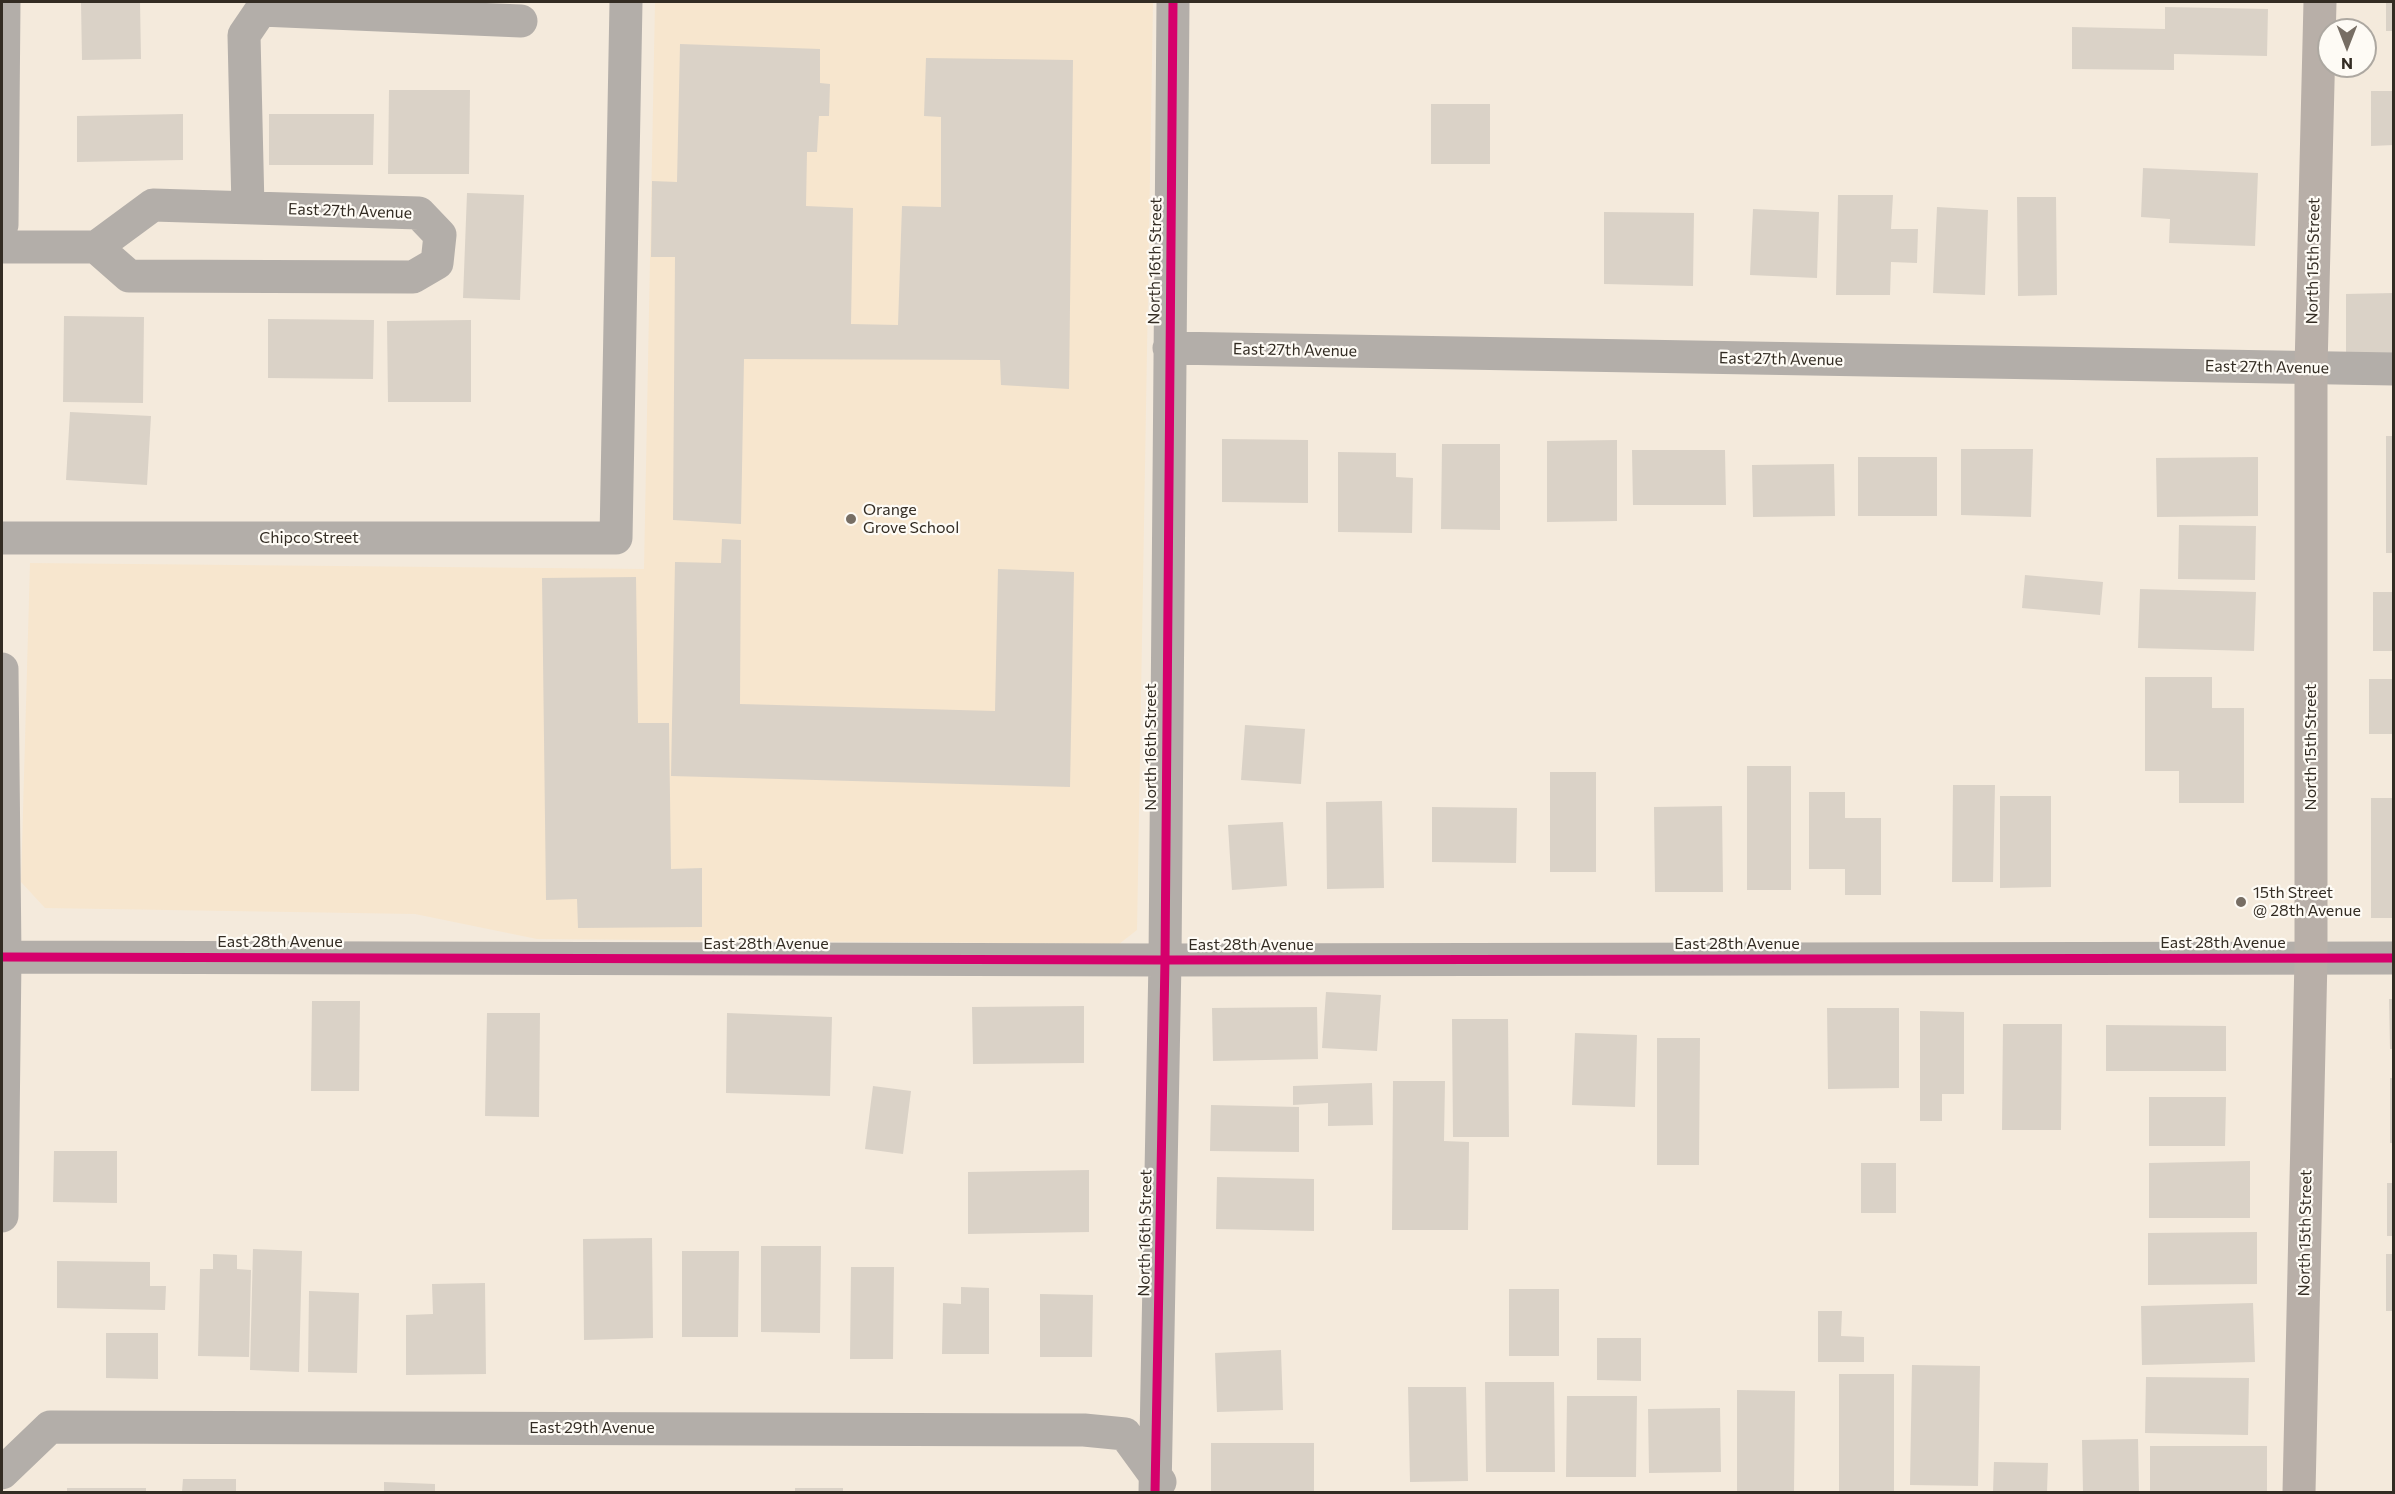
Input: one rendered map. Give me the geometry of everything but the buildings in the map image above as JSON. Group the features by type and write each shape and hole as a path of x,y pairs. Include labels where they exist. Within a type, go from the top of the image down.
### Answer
{"main road":[{"name":"North 15th Street","path":"2299,1492 2311,958 2311,368 2320,2"}],"street":[{"path":"2,225 4,2"},
{"name":"Chipco Street","path":"2,538 616,538 626,2"},
{"name":"North 16th Street","path":"1161,1488 1173,2"},
{"path":"248,208 244,35 261,10 521,21"},
{"name":"East 27th Avenue","path":"153,204 419,213 440,235 437,263 413,277 129,276 96,247 153,204"},
{"path":"2,247 96,247"},
{"name":"East 27th Avenue","path":"1169,348 2394,369"},
{"path":"2,669 2,1216"},
{"name":"East 28th Avenue","path":"3,957 1165,960 2394,958"},
{"name":"East 29th Avenue","path":"2,1473 50,1427 1072,1430 1125,1434 1161,1488"}],"shaded area":[{"path":"655,2 1153,2 1137,930 1119,944 537,939 415,914 45,908 21,882 30,563 644,569"}],"cycle path":[{"path":"1155,1492 1165,960 1173,2"},
{"path":"2,957 1165,960 2394,958"}],"place":[{"name":"Orange Grove School","path":"851,519"},
{"name":"15th Street @ 28th Avenue","path":"2241,902"}]}
